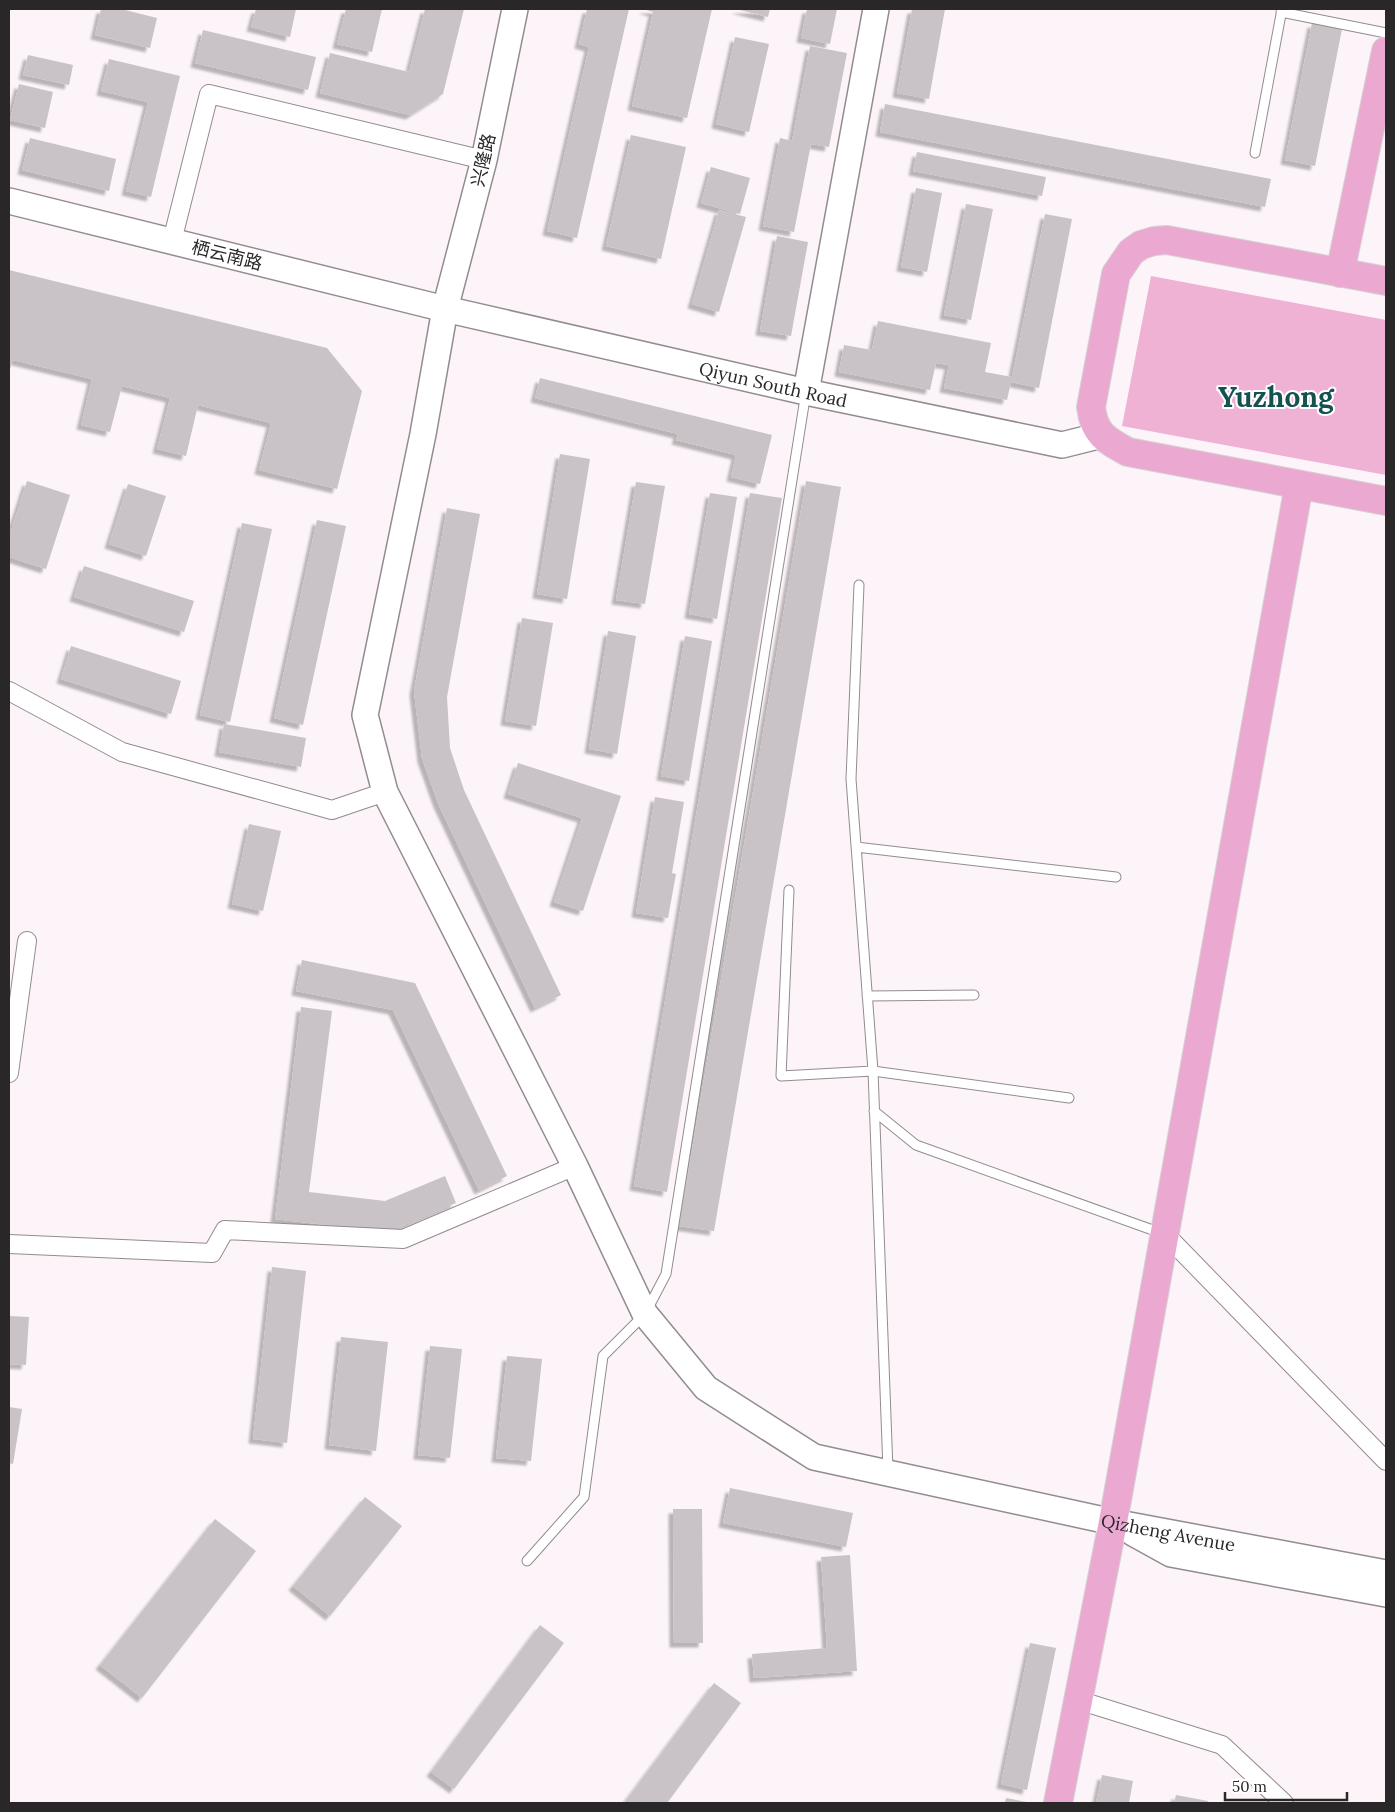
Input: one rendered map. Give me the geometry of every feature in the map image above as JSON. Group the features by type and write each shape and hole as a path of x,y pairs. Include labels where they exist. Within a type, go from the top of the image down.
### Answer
{"main road":[{"path":"1340,273 1386,50"},
{"path":"1386,281 1167,240 1141,245 1131,252 1116,274 1091,407 1093,422 1102,435 1128,452 1386,501"},
{"path":"1058,1803 1113,1522 1299,484"}],"street":[{"name":"兴隆路","path":"515,9 484,160 445,309 422,434 365,715 385,792 575,1166 644,1314 706,1388 814,1457 1113,1522"},
{"path":"806,392 876,9"},
{"path":"172,241 209,94 484,160"},
{"name":"栖云南路","path":"9,201 445,309"},
{"name":"Qiyun South Road","path":"445,309 806,392 1062,445 1102,435"},
{"path":"9,691 122,752 332,810 385,792"},
{"path":"9,1073 27,941"},
{"path":"9,1244 212,1253 225,1230 403,1239 575,1166"},
{"path":"1165,1234 1386,1461"},
{"name":"Qizheng Avenue","path":"1113,1522 1386,1572"},
{"name":"Qizheng Avenue","path":"1113,1522 1171,1554 1386,1594"},
{"path":"1078,1700 1222,1745 1284,1803"}],"lane":[{"path":"1255,153 1282,10 1386,33"},
{"path":"527,1561 584,1497 603,1356 644,1314 666,1274 806,392"},
{"path":"858,585 851,779 872,1071 888,1473"},
{"path":"856,847 1116,878"},
{"path":"789,890 781,1076 872,1071 1069,1098"},
{"path":"867,996 974,995"},
{"path":"874,1111 916,1146 1165,1234"}],"shaded area":[{"path":"1151,276 1386,320 1386,475 1122,426"}],"building":[{"path":"101,9 121,9 157,18 150,48 95,35"},
{"path":"256,9 296,9 290,37 251,27"},
{"path":"346,9 382,9 372,52 337,44"},
{"path":"425,9 464,9 443,94 410,115 320,93 330,53 409,72"},
{"path":"587,9 629,9 577,238 547,231 589,47 579,44"},
{"path":"643,9 712,9 687,118 632,106 653,12"},
{"path":"736,9 770,9 768,17"},
{"path":"807,9 837,9 830,44 801,38"},
{"path":"912,9 945,9 929,99 897,93"},
{"path":"1312,23 1342,29 1315,166 1285,160"},
{"path":"203,30 316,57 308,90 195,63"},
{"path":"735,37 769,44 749,132 716,124"},
{"path":"810,46 847,53 829,147 811,144 794,232 763,226 780,138 792,141"},
{"path":"28,55 73,65 69,85 23,75"},
{"path":"109,59 180,76 151,197 126,191 148,102 101,91"},
{"path":"19,84 53,92 45,128 10,120"},
{"path":"885,104 1271,179 1265,207 880,132"},
{"path":"631,135 686,147 661,259 606,246"},
{"path":"30,138 116,159 109,191 22,170"},
{"path":"917,152 1046,177 1042,196 913,171"},
{"path":"711,167 750,178 740,214 701,203"},
{"path":"916,188 942,193 927,272 901,267"},
{"path":"966,204 993,209 971,320 944,315"},
{"path":"719,210 746,217 719,312 692,304"},
{"path":"1045,214 1072,219 1039,388 1011,382 1007,400 944,388 949,365 936,363 930,390 839,372 844,345 872,350 878,321 991,343 985,372 1012,377"},
{"path":"777,236 808,242 791,336 760,331"},
{"path":"9,270 327,348 362,391 337,489 259,470 271,423 198,405 186,456 157,449 170,398 122,386 110,432 81,425 92,379 13,360 9,372"},
{"path":"540,378 772,435 760,484 731,477 736,455 676,440 678,434 535,398"},
{"path":"560,454 590,459 567,599 537,594"},
{"path":"27,481 70,495 46,569 9,557 9,537"},
{"path":"806,481 841,487 714,1231 679,1226"},
{"path":"636,482 665,486 645,604 616,600"},
{"path":"128,484 166,496 146,556 109,544"},
{"path":"710,493 737,497 717,619 689,614"},
{"path":"750,493 782,498 667,1192 634,1186"},
{"path":"447,508 480,514 447,697 450,748 464,790 561,995 535,1008 438,803 422,758 414,691"},
{"path":"317,520 346,526 303,725 274,718"},
{"path":"242,523 272,529 230,722 200,715"},
{"path":"84,566 194,601 184,632 74,597"},
{"path":"522,618 553,623 536,726 505,721"},
{"path":"608,631 636,636 617,754 589,749"},
{"path":"685,636 712,641 689,781 661,776"},
{"path":"71,646 181,681 171,714 61,679"},
{"path":"224,724 306,738 301,767 219,752"},
{"path":"518,763 621,796 583,911 554,902 582,818 508,794"},
{"path":"655,797 684,802 672,873 676,874 668,918 636,913"},
{"path":"249,824 281,831 263,911 232,904"},
{"path":"302,960 415,983 507,1176 479,1190 393,1010 296,991"},
{"path":"301,1007 332,1011 309,1192 385,1201 445,1176 456,1203 387,1232 275,1219"},
{"path":"272,1267 306,1271 287,1443 253,1439"},
{"path":"9,1316 29,1317 26,1365 9,1364"},
{"path":"341,1337 388,1342 376,1451 329,1445"},
{"path":"430,1346 462,1349 450,1458 418,1455"},
{"path":"507,1356 542,1359 531,1461 496,1458"},
{"path":"9,1407 22,1409 13,1464 9,1463"},
{"path":"730,1488 853,1513 846,1547 723,1523"},
{"path":"365,1497 402,1526 330,1616 293,1586"},
{"path":"673,1509 702,1509 703,1643 674,1643"},
{"path":"215,1519 256,1551 142,1698 100,1665"},
{"path":"850,1555 857,1671 754,1678 752,1654 827,1648 821,1557"},
{"path":"540,1625 564,1643 454,1789 431,1772"},
{"path":"1030,1643 1056,1648 1027,1790 1001,1784"},
{"path":"714,1683 741,1703 667,1803 624,1803"},
{"path":"1102,1775 1133,1781 1129,1803 1096,1803"},
{"path":"1176,1795 1208,1801 1208,1803 1174,1803"},
{"path":"1006,1798 1027,1802 1027,1803 1005,1803"}],"district":[{"name":"Yuzhong","path":"1276,397"}]}
